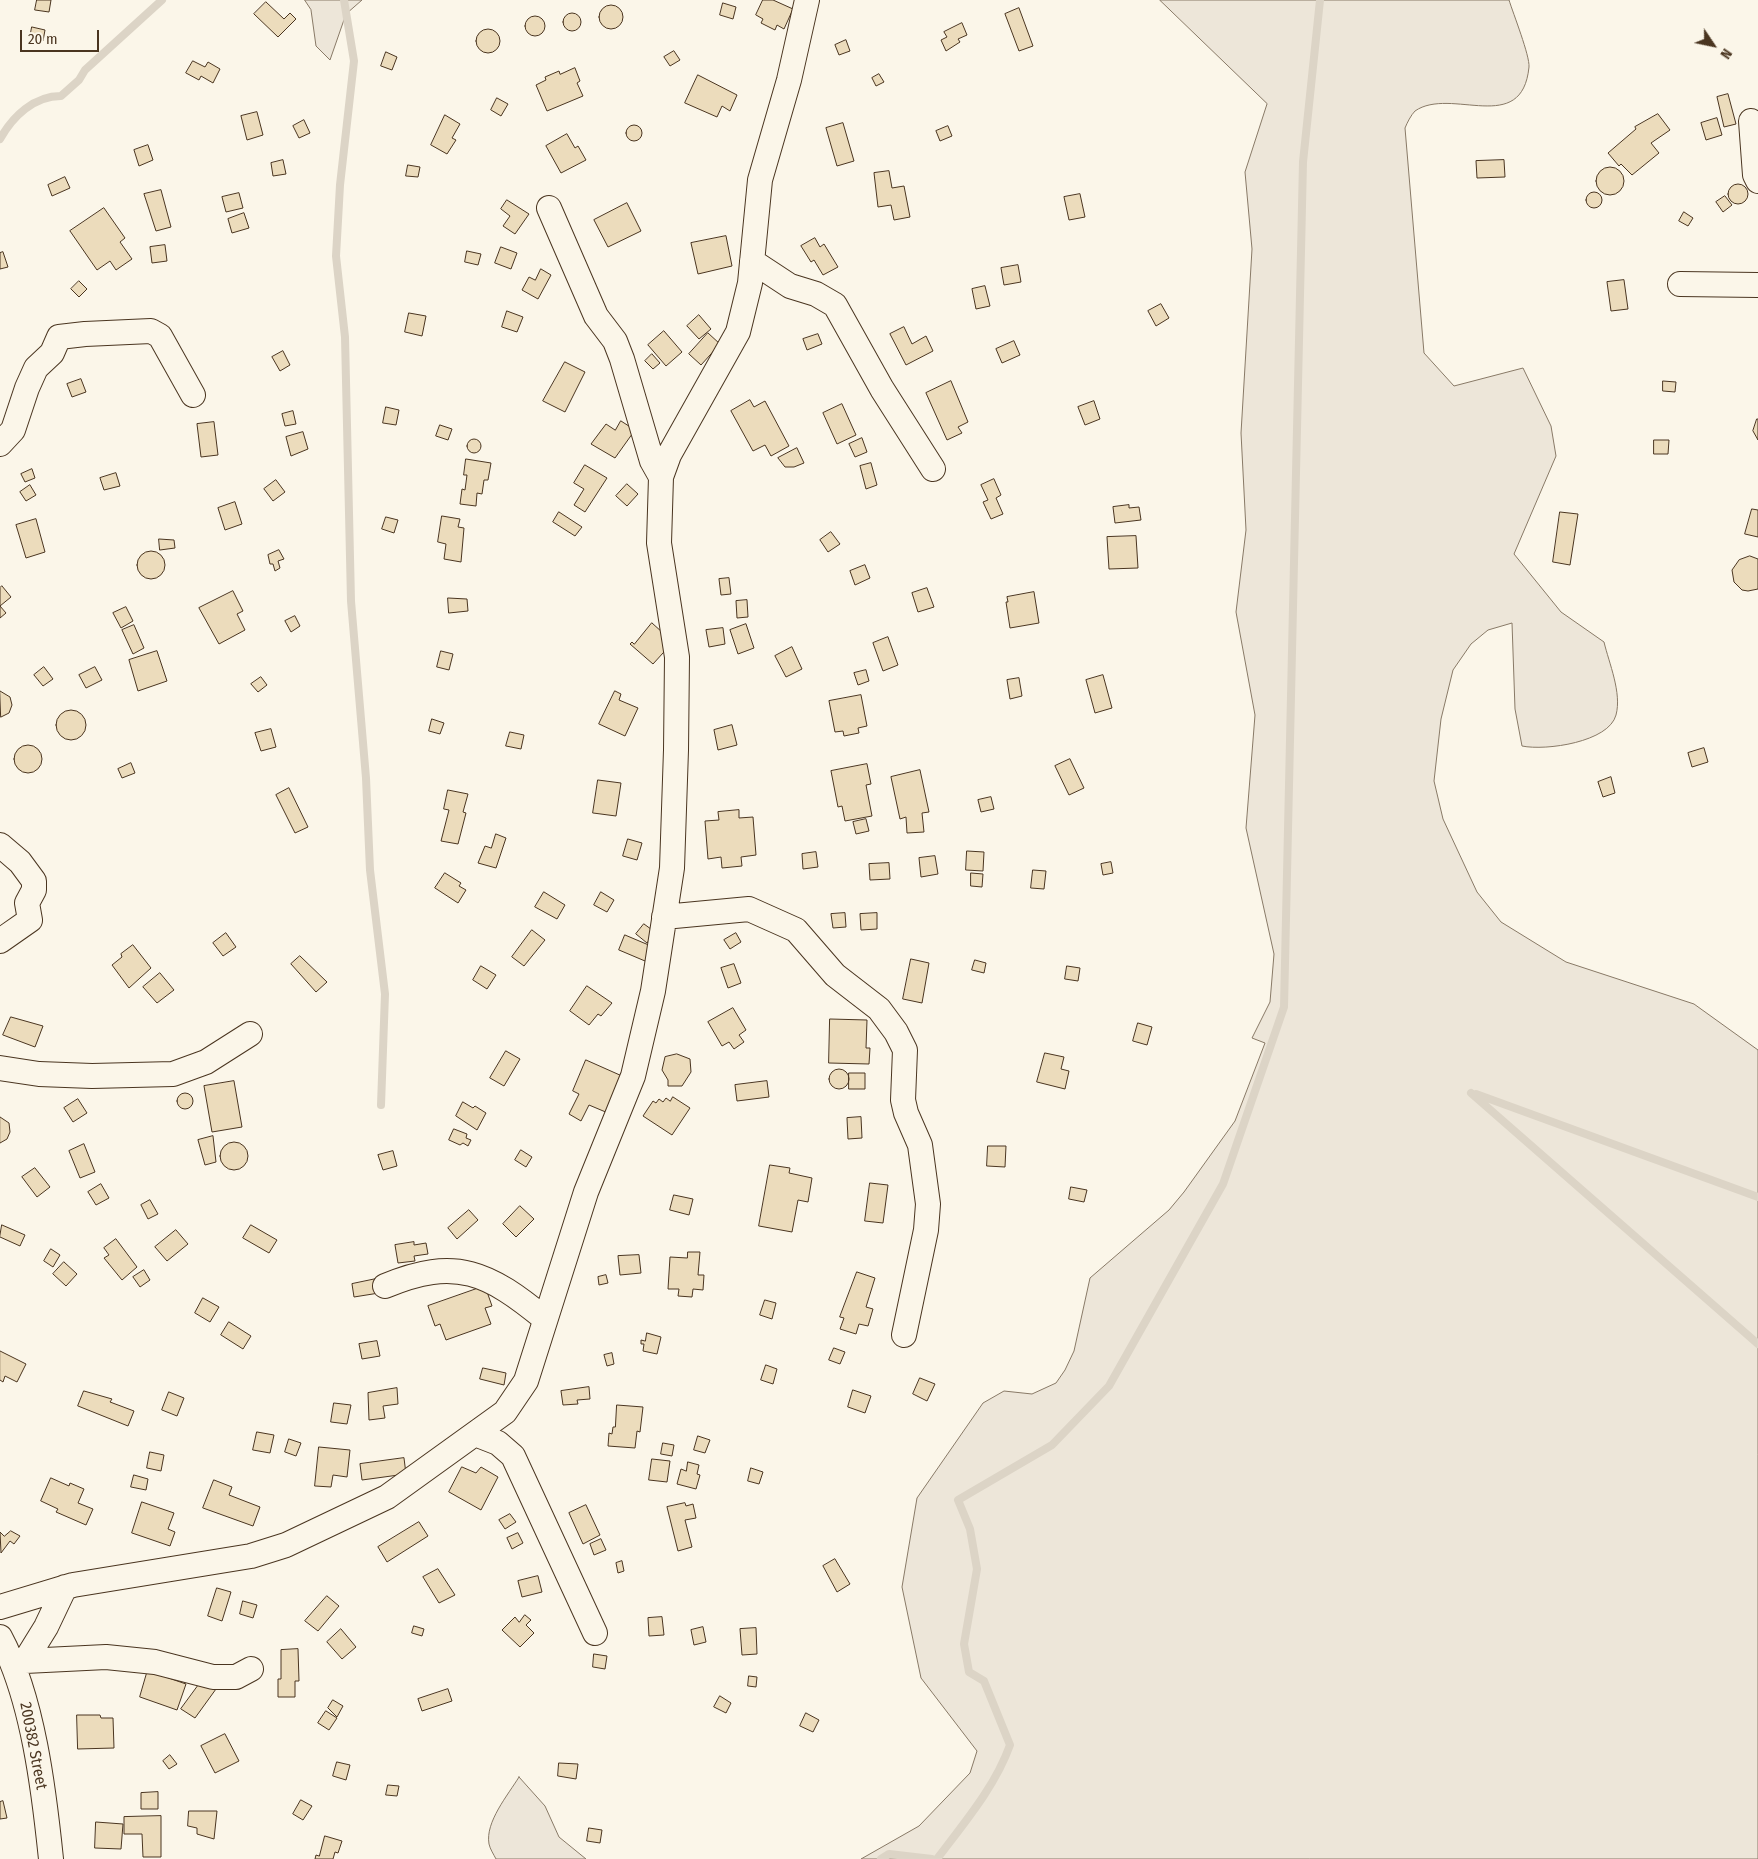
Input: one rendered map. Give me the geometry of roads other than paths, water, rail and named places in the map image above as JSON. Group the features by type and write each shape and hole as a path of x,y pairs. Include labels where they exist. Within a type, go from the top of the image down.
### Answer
{"street":[{"path":"0,1608 65,1587 183,1565 251,1556 286,1545 386,1497 505,1412 526,1380 586,1192 633,1076 653,991 672,868 677,657 659,543 662,477 668,456 738,332 750,283 760,180 789,80 807,0"},
{"path":"1751,121 1755,175 1758,181"},
{"path":"549,208 596,316 609,331 618,350 652,461 662,477"},
{"path":"752,261 790,286 816,294 835,305 882,389 933,469"},
{"path":"1680,284 1758,285"},
{"path":"0,444 13,430 36,368 52,353 60,337 151,331 157,334 193,395"},
{"path":"0,845 20,862 34,881 34,890 27,904 30,920 0,941"},
{"path":"664,917 749,910 796,930 835,975 879,1009 896,1032 905,1050 903,1100 906,1114 920,1145 928,1204 926,1230 904,1335"},
{"path":"0,1068 39,1074 143,1076 173,1074 206,1062 250,1034"},
{"path":"385,1286 408,1276 424,1273 454,1270 473,1273 511,1291 545,1319"},
{"path":"474,1434 498,1443 513,1456 595,1633"},
{"path":"18,1662 46,1628 65,1587"},
{"name":"200382 Street","path":"0,1638 18,1662 47,1819 51,1859"},
{"path":"18,1662 106,1657 155,1662 213,1677 236,1677 251,1669"}],"waterway":[{"path":"0,139 11,123 25,109 42,99 61,96 79,80 85,70 162,0"},
{"path":"344,0 354,61 340,185 336,256 345,337 351,601 366,778 370,870 385,994 381,1105"},
{"path":"937,1859 987,1790 1010,1745 984,1681 969,1672 964,1644 977,1569 970,1529 958,1500 1052,1445 1109,1386 1223,1184 1284,1007 1303,162 1320,0"},
{"path":"1471,1093 1758,1344"},
{"path":"1476,1094 1758,1197"},
{"path":"881,1859 889,1854 932,1859"}]}
